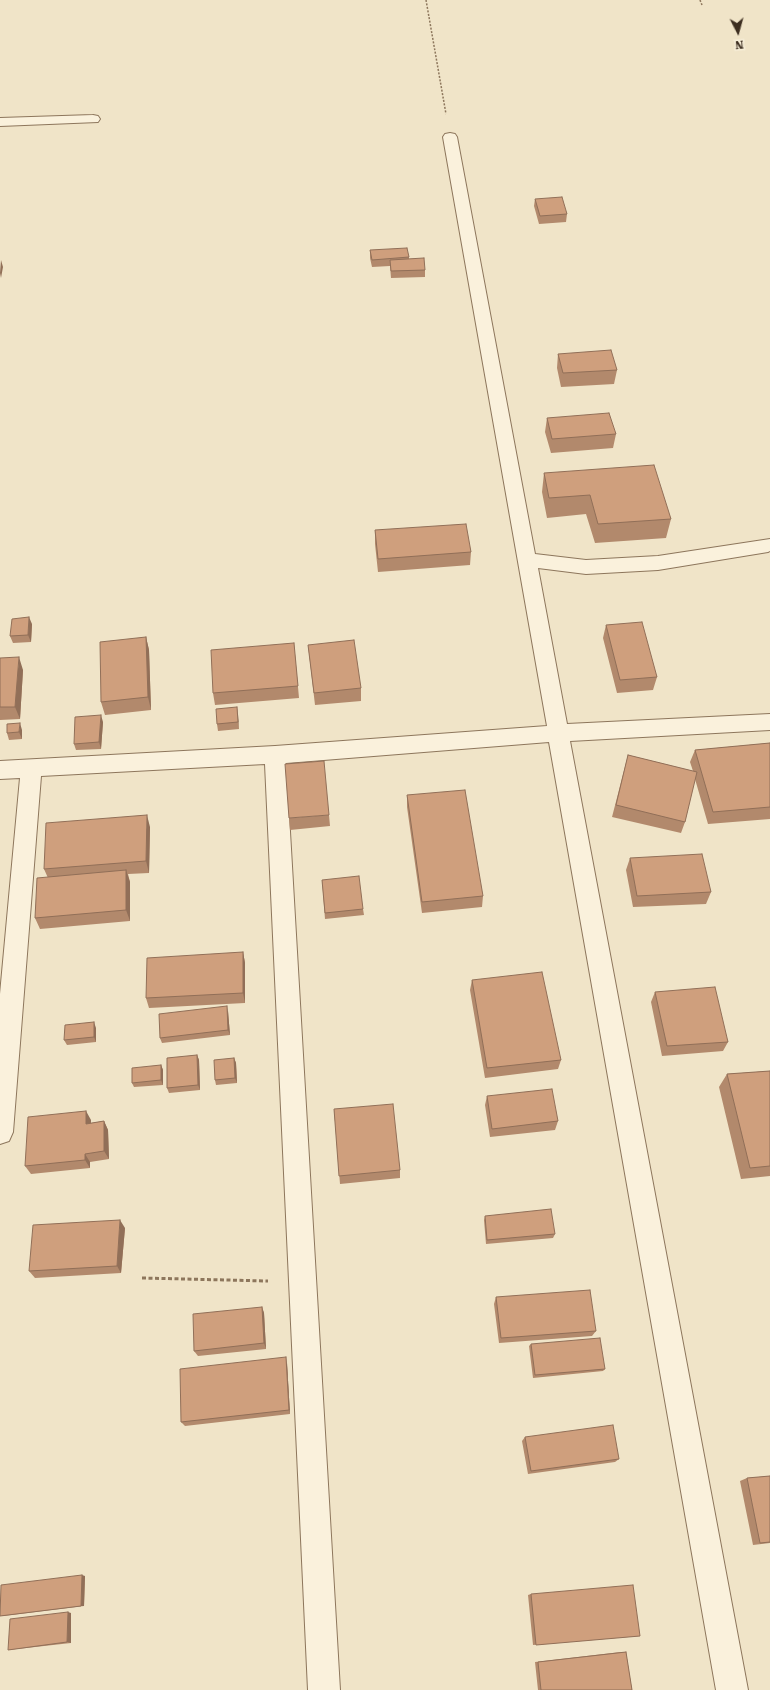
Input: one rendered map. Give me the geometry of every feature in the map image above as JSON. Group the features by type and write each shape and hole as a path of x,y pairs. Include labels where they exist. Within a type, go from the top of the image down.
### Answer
{"street":[{"path":"0,122 93,120"},
{"path":"450,137 560,733 732,1690"},
{"path":"528,560 586,567 658,563 768,545"},
{"path":"0,770 275,755 560,733 770,722"},
{"path":"275,755 324,1690"},
{"path":"0,1132 31,769"}],"path":[{"path":"426,0 450,137"},
{"path":"700,0 702,5"},
{"path":"142,1278 303,1282"}],"building":[{"path":"562,197 567,214 540,216 535,199"},
{"path":"407,248 409,257 372,260 370,250"},
{"path":"424,258 425,270 391,271 390,260"},
{"path":"611,350 617,370 563,373 558,354"},
{"path":"609,413 616,434 552,439 547,418"},
{"path":"654,465 671,519 598,524 590,495 549,498 544,473"},
{"path":"466,524 471,552 378,559 375,530"},
{"path":"29,617 28,635 10,636 12,619"},
{"path":"642,622 657,677 620,680 606,625"},
{"path":"146,637 148,697 101,702 100,642"},
{"path":"354,640 361,688 314,693 308,645"},
{"path":"294,643 298,686 213,693 211,650"},
{"path":"19,657 15,707 0,707 0,658"},
{"path":"237,707 238,722 217,724 216,709"},
{"path":"101,715 99,742 74,744 75,717"},
{"path":"20,723 19,732 7,733 7,724"},
{"path":"770,743 770,807 713,812 695,750"},
{"path":"628,755 697,772 685,822 616,805"},
{"path":"324,761 329,815 289,818 285,764"},
{"path":"465,790 483,896 422,902 407,795"},
{"path":"147,815 146,861 44,869 46,823"},
{"path":"702,854 711,892 637,896 630,858"},
{"path":"126,870 126,910 35,918 37,878"},
{"path":"359,876 363,909 325,913 322,880"},
{"path":"243,952 243,993 146,998 147,958"},
{"path":"542,972 561,1060 487,1068 472,980"},
{"path":"715,987 728,1042 667,1046 655,992"},
{"path":"227,1006 228,1030 160,1038 159,1014"},
{"path":"94,1022 94,1037 64,1040 65,1025"},
{"path":"197,1055 198,1085 167,1088 167,1058"},
{"path":"234,1058 235,1078 215,1080 214,1060"},
{"path":"161,1065 161,1080 132,1083 132,1068"},
{"path":"770,1071 770,1166 750,1168 727,1074"},
{"path":"552,1089 558,1121 492,1129 487,1096"},
{"path":"393,1104 400,1170 339,1176 334,1109"},
{"path":"86,1111 86,1124 104,1121 104,1151 85,1154 85,1160 25,1166 28,1117"},
{"path":"551,1209 555,1234 487,1240 485,1216"},
{"path":"120,1220 117,1266 29,1271 33,1225"},
{"path":"590,1290 596,1331 501,1338 496,1297"},
{"path":"262,1307 264,1343 194,1351 193,1314"},
{"path":"600,1338 605,1369 535,1375 531,1344"},
{"path":"286,1357 289,1410 181,1422 180,1369"},
{"path":"613,1425 619,1459 531,1471 525,1437"},
{"path":"770,1476 770,1542 760,1543 747,1478"},
{"path":"82,1575 81,1606 0,1616 1,1585"},
{"path":"633,1585 640,1636 536,1645 531,1594"},
{"path":"68,1612 67,1642 8,1650 10,1619"},
{"path":"626,1652 632,1690 541,1690 538,1662"}]}
